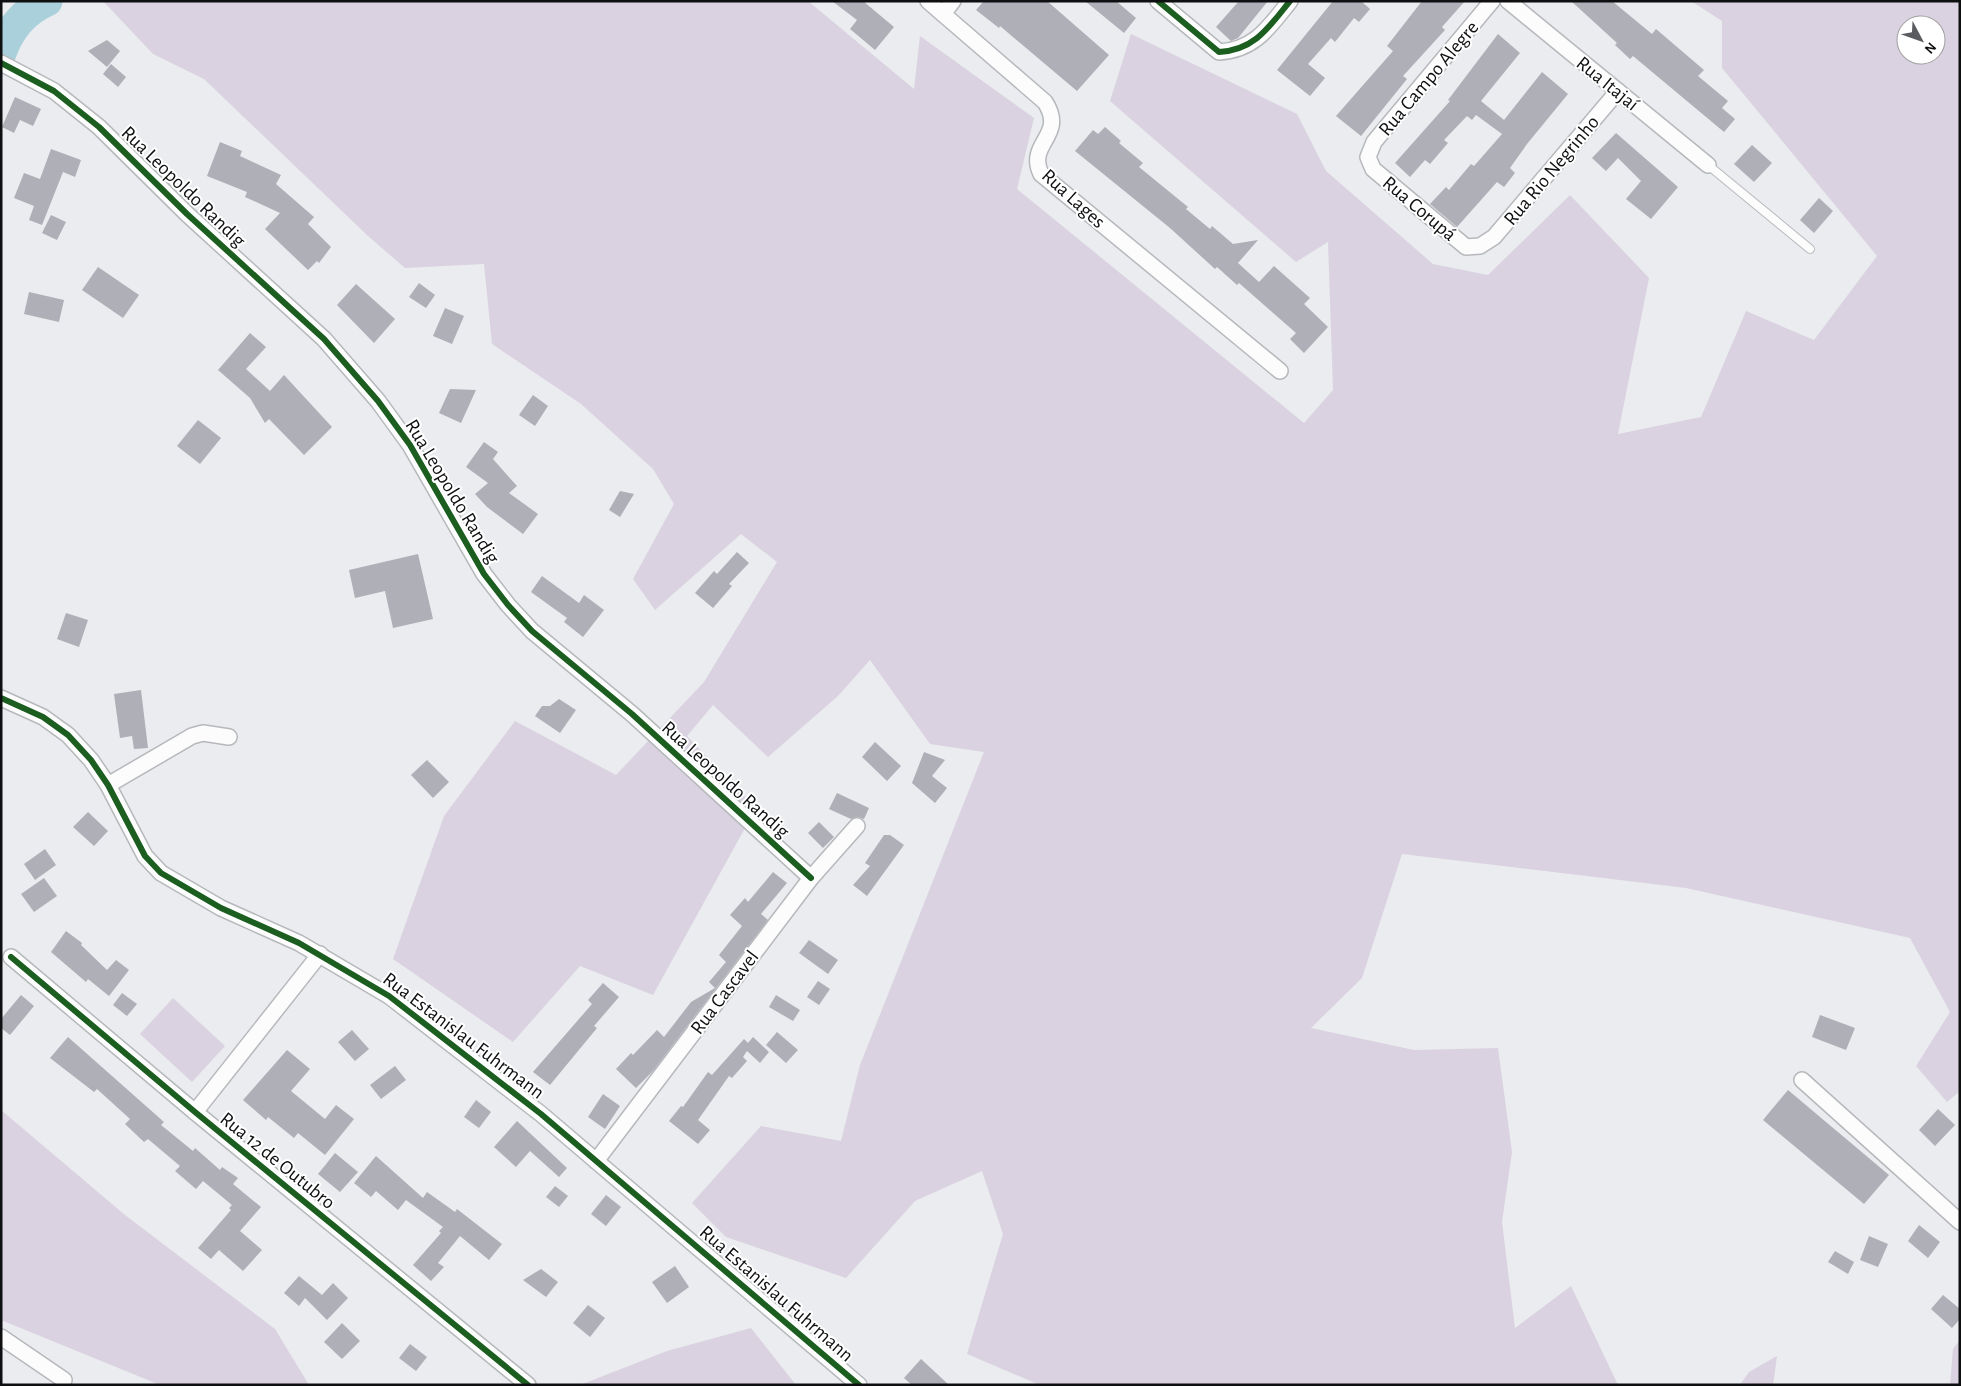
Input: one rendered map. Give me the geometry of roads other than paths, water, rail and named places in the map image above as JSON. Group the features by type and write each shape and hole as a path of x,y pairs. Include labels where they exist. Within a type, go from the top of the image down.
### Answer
{"street":[{"name":"Rua Lages","path":"928,1 1045,102 1052,112 1054,121 1038,155 1037,165 1042,174 1280,370"},
{"path":"942,14 953,1"},
{"path":"1158,1 1219,52 1244,48 1262,35 1290,1"},
{"name":"Rua Campo Alegre","path":"1368,157 1374,142 1492,1"},
{"name":"Rua Itajaí","path":"1508,1 1708,165"},
{"name":"Rua Leopoldo Randig","path":"3,63 54,91 99,127 187,214 324,339 378,401 410,445 484,574 508,605 532,631 632,714 811,878"},
{"name":"Rua Rio Negrinho","path":"1480,246 1494,237 1618,91"},
{"name":"Rua Corupá","path":"1368,157 1373,169 1466,247 1480,246"},
{"name":"Rua Estanislau Fuhrmann","path":"1,698 43,717 68,735 91,760 108,785 145,856 161,874 221,908 320,954 389,996 596,1160 859,1385"},
{"path":"108,785 192,736 203,733 229,737"},
{"name":"Rua Cascavel","path":"596,1160 811,878 857,826"},
{"path":"194,1112 320,954"},
{"name":"Rua 12 de Outubro","path":"11,957 194,1112 528,1385"},
{"path":"1802,1080 1960,1222"},
{"path":"1,1337 64,1380"}],"lane":[{"path":"1708,165 1810,249"}],"waterway":[{"path":"1,53 8,37 18,22 31,10 47,1"}]}
